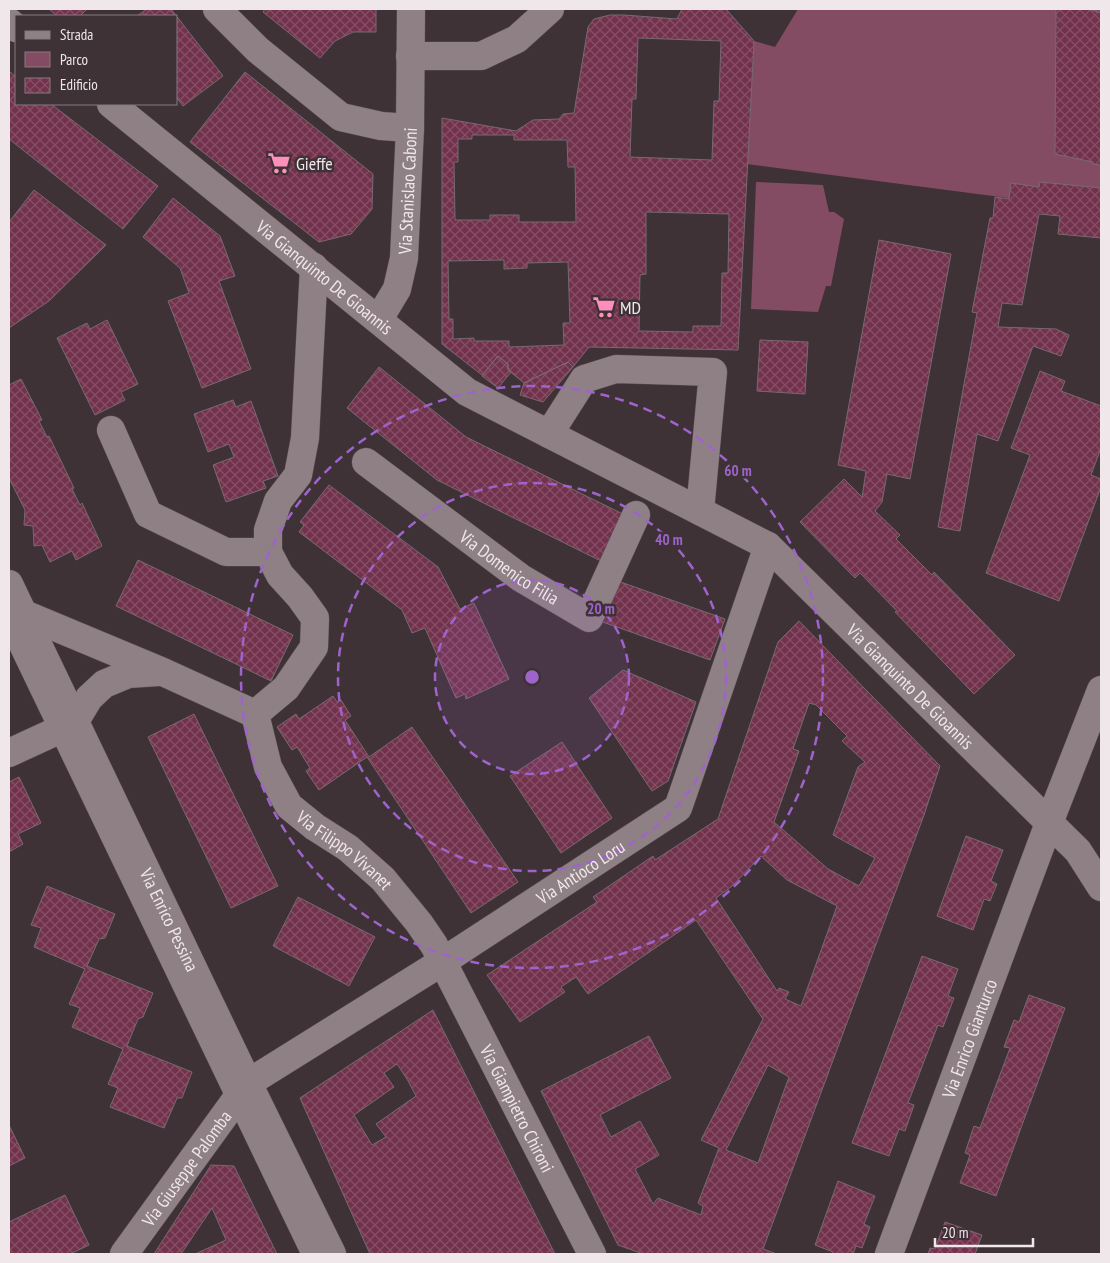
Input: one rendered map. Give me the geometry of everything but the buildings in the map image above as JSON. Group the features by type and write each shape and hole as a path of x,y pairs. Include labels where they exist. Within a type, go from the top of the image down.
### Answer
{"street":[{"path":"218,9 258,50 342,117 382,126 410,128"},
{"name":"Via Stanislao Caboni","path":"379,319 397,289 404,258 410,128 411,9"},
{"path":"410,56 481,56 517,38 550,9"},
{"name":"Via Gianquinto De Gioannis","path":"112,105 467,392 768,546 1078,851 1101,887"},
{"path":"16,620 163,672 255,714 286,688 314,647 315,618 300,597 280,575 268,552 268,530 278,501 298,475 305,438 314,267"},
{"path":"549,434 584,379 616,369 712,372 700,511"},
{"path":"111,430 148,514 226,552 268,552"},
{"name":"Via Domenico Filia","path":"366,462 521,578 589,618 636,515"},
{"name":"Via Antioco Loru","path":"242,1090 678,808 768,546"},
{"name":"Via Enrico Pessina","path":"9,584 16,620 242,1090 332,1254"},
{"path":"9,754 67,726 89,698 104,684 128,674 163,672"},
{"name":"Via Enrico Gianturco","path":"889,1254 1049,823 1101,690"},
{"name":"Via Filippo Vivanet","path":"255,714 268,767 289,806 315,827 348,848 383,879 419,923 434,945 442,962"},
{"name":"Via Giampietro Chironi","path":"442,962 592,1254"},
{"name":"Via Giuseppe Palomba","path":"124,1254 242,1090"}],"lane":[{"path":"242,1090 311,1254"}],"green space":[{"path":"798,9 1101,9 1101,210 747,164 754,41 775,47"},
{"path":"756,182 823,185 829,212 834,212 844,219 831,286 826,286 818,312 751,309"}],"place":[{"name":"Gieffe","path":"279,163"},
{"name":"MD","path":"604,307"}]}
